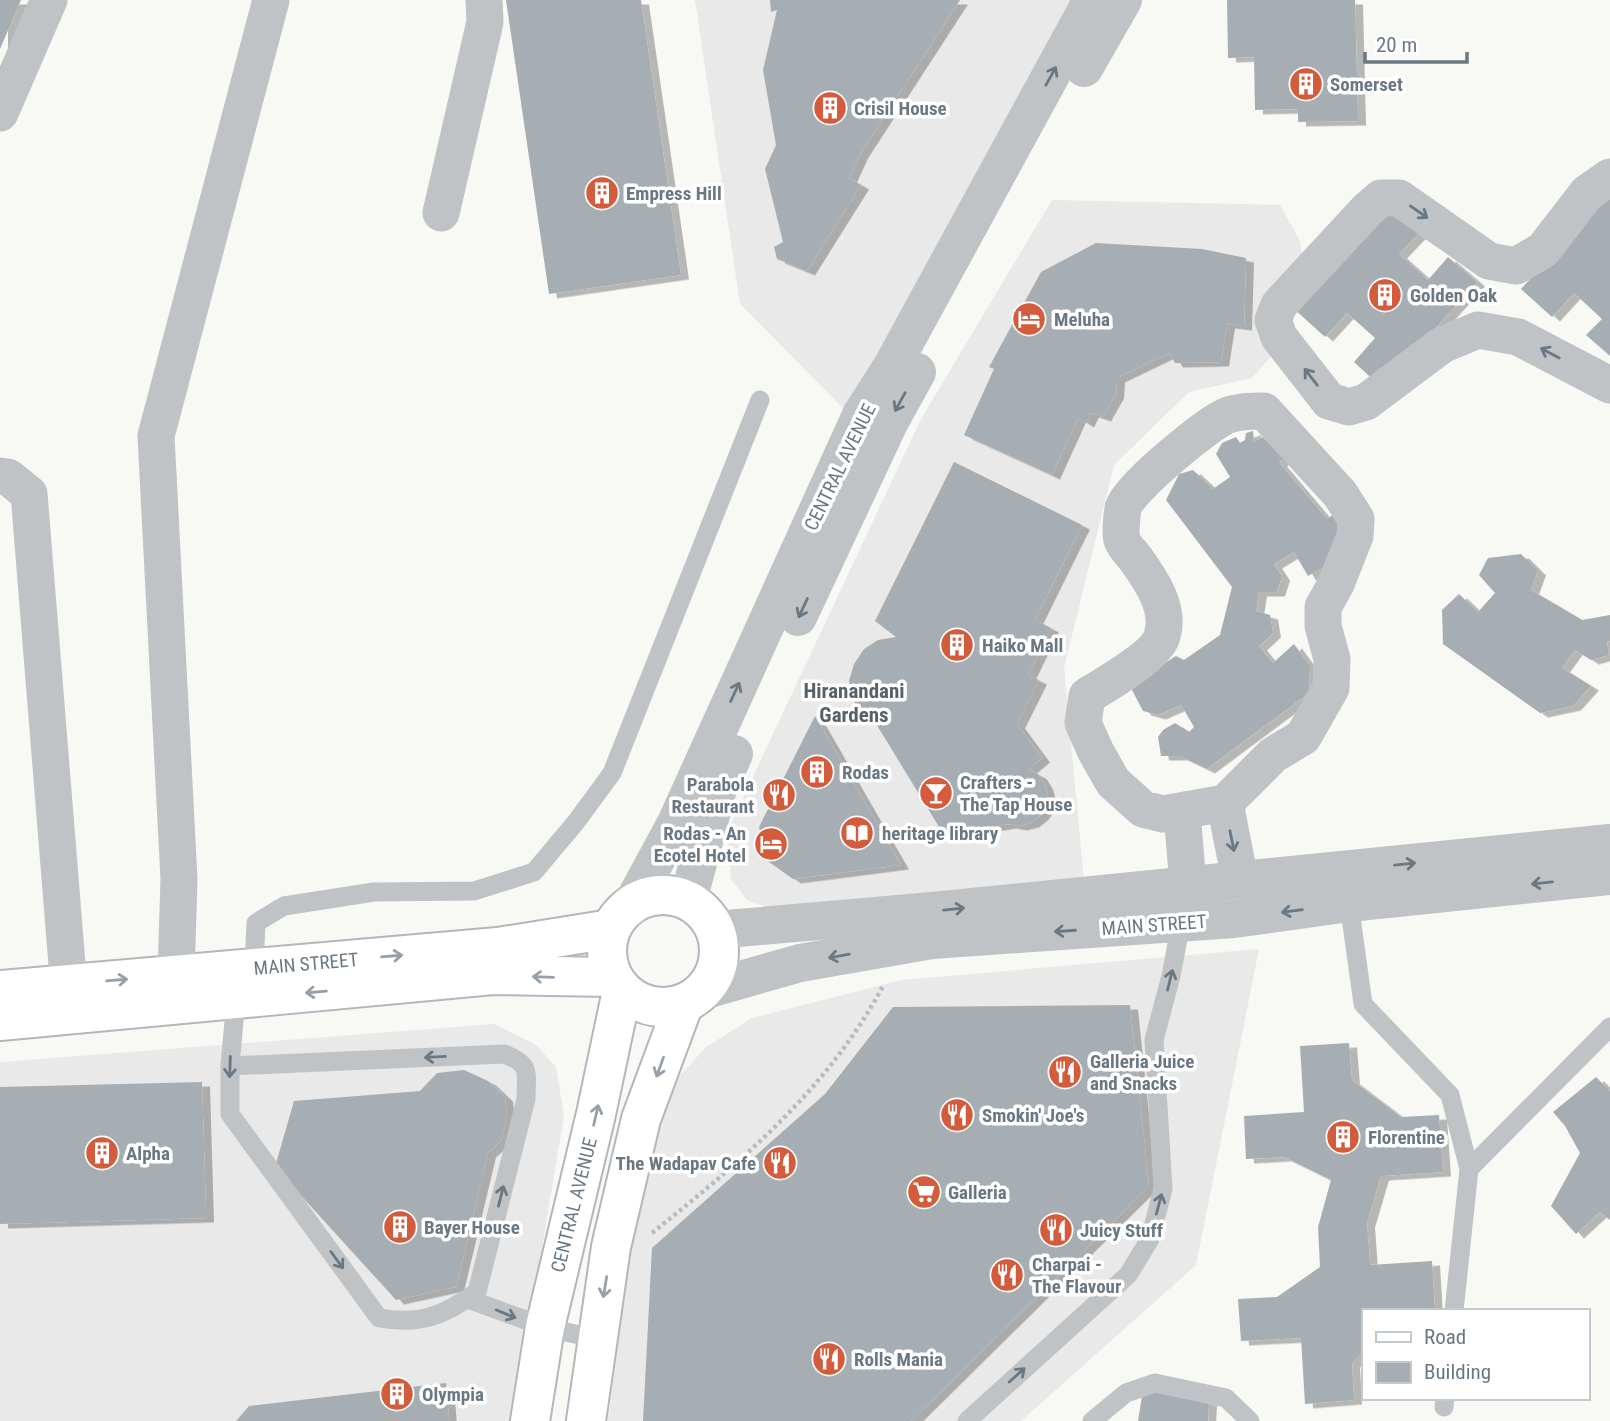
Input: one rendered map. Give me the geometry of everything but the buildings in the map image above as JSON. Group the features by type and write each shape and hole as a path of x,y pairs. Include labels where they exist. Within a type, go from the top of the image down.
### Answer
{"main road":[{"path":"586,1421 611,1247 641,1119 693,997 715,972 719,951 715,930 703,911 688,900 663,895 641,899 620,918 606,951 617,984 640,1003 662,1007 693,997"},
{"name":"MAIN STREET","path":"0,1021 70,999 176,975 245,984 498,947 620,918"},
{"name":"MAIN STREET","path":"0,990 70,999 245,984 493,975 617,984"},
{"name":"CENTRAL AVENUE","path":"530,1421 545,1327 596,1114 617,984"},
{"path":"565,1240 611,1247"}],"street":[{"path":"0,113 49,0"},
{"path":"176,975 180,879 156,436 271,0"},
{"path":"441,213 485,22 484,0"},
{"name":"CENTRAL AVENUE","path":"1042,117 1092,0"},
{"name":"CENTRAL AVENUE","path":"620,918 726,742 845,486 861,415 1042,117 1123,0"},
{"path":"1610,177 1587,193 1543,250 1516,266 1489,261 1399,198 1381,198 1279,305 1273,320 1279,337 1329,401 1349,407 1366,402 1442,345 1478,330 1518,337 1610,385"},
{"path":"1264,411 1340,494 1356,519 1355,536 1336,584 1323,607 1323,626 1332,659 1331,688 1303,737 1273,755 1225,803 1182,812 1163,814 1143,808 1123,791 1113,782 1083,723 1087,696 1134,665 1154,649 1162,637 1163,614 1158,595 1121,540 1124,506 1148,477 1211,425 1229,414 1264,411"},
{"path":"0,476 8,477 29,494 70,999"},
{"name":"CENTRAL AVENUE","path":"688,900 718,789 726,742"},
{"path":"1225,803 1240,880"},
{"path":"1182,812 1182,898"},
{"name":"MAIN STREET","path":"1182,898 1234,919 1347,886 1610,843"},
{"name":"MAIN STREET","path":"715,930 909,929 932,940 1182,898 1240,880 1347,886 1610,876"},
{"name":"MAIN STREET","path":"693,997 909,929"}],"lane":[{"path":"230,1066 505,1054 520,1060 527,1070 526,1099 477,1292 432,1318 402,1321 379,1318 230,1114 230,1066 256,923 284,906 374,892 474,891 534,872 612,773 760,400"},
{"path":"1347,886 1363,1004 1450,1095 1469,1169 1454,1309"},
{"path":"967,1421 1128,1275 1150,1239 1163,1189 1154,1040 1171,976 1182,898"},
{"path":"1469,1169 1610,1027"},
{"path":"468,1298 545,1327 596,1339"},
{"path":"1092,1421 1126,1393 1155,1383 1226,1398 1250,1421"}],"path":[{"path":"611,1247 652,1233 722,1177 804,1100 864,1023 909,929"}],"shaded area":[{"path":"695,0 1071,0 846,411 740,304"},
{"path":"1052,200 1280,205 1300,241 1304,272 1276,351 1252,378 1189,392 1114,465 1064,668 1084,881 768,908 747,900 731,879 727,832 921,419"},
{"name":"Galleria","path":"1259,949 1196,1265 1021,1421 608,1421 642,1160 667,1090 706,1047 752,1018 902,980"},
{"path":"494,1024 535,1044 556,1067 564,1116 513,1421 0,1421 0,1062"}],"place":[{"name":"Somerset","path":"1306,84"},
{"name":"Crisil House","path":"830,108"},
{"name":"Empress Hill","path":"602,193"},
{"name":"Golden Oak","path":"1385,295"},
{"name":"Meluha","path":"1029,319"},
{"name":"Haiko Mall","path":"957,645"},
{"name":"Rodas","path":"817,772"},
{"name":"Crafters - The Tap House","path":"936,793"},
{"name":"Parabola Restaurant","path":"779,795"},
{"name":"heritage library","path":"857,833"},
{"name":"Rodas - An Ecotel Hotel","path":"771,844"},
{"name":"Galleria Juice and Snacks","path":"1065,1072"},
{"name":"Smokin' Joe's","path":"957,1115"},
{"name":"Florentine","path":"1343,1137"},
{"name":"Alpha","path":"102,1153"},
{"name":"The Wadapav Cafe","path":"780,1163"},
{"name":"Galleria","path":"924,1192"},
{"name":"Bayer House","path":"400,1227"},
{"name":"Juicy Stuff","path":"1056,1230"},
{"name":"Charpai - The Flavour","path":"1007,1275"},
{"name":"Rolls Mania","path":"829,1359"},
{"name":"Olympia","path":"397,1394"}],"district":[{"name":"Hiranandani Gardens","path":"854,703"}]}
